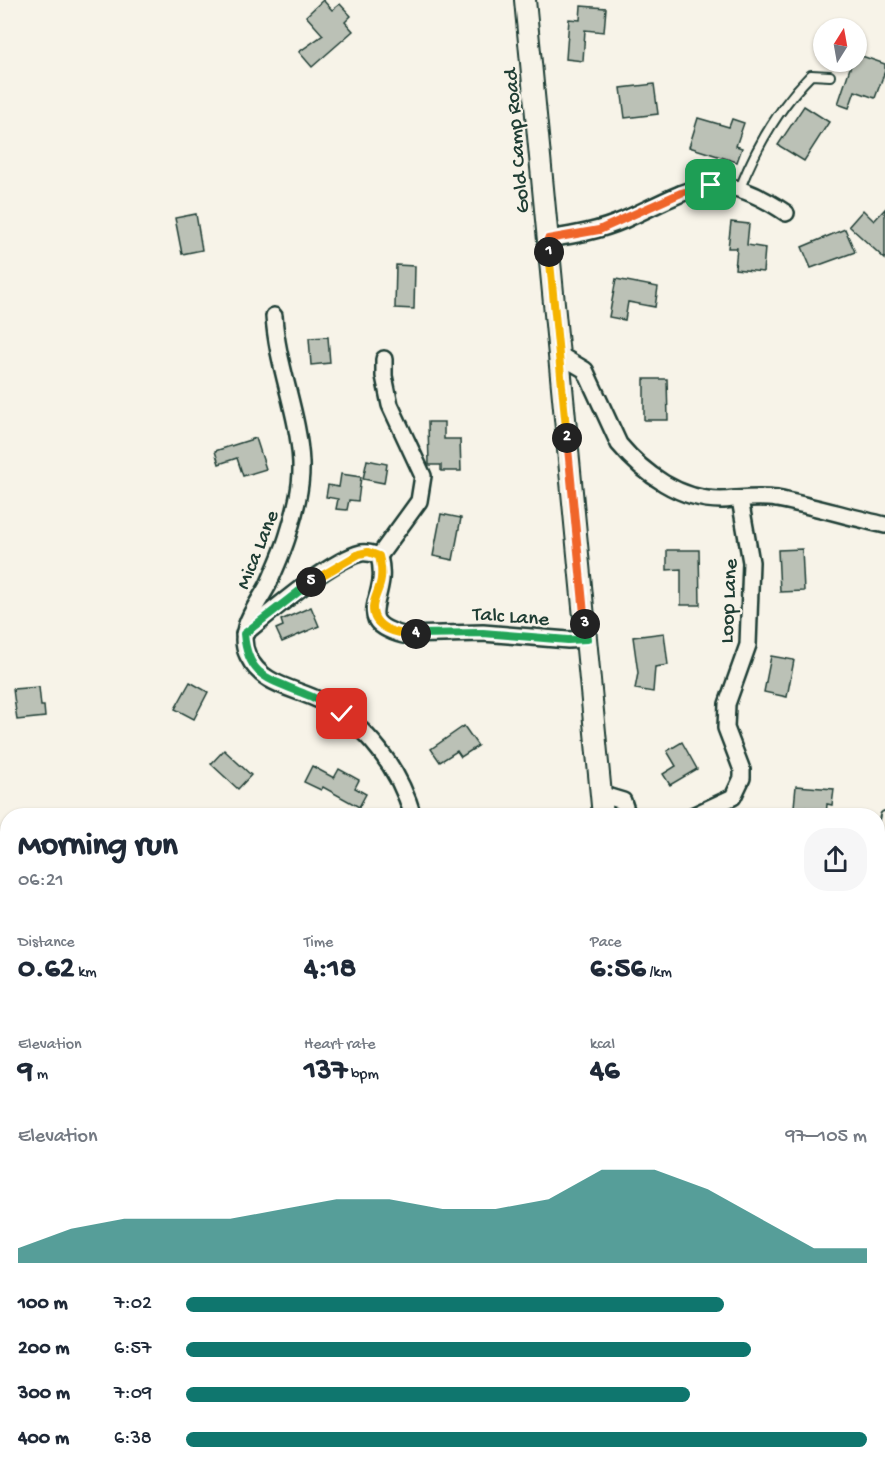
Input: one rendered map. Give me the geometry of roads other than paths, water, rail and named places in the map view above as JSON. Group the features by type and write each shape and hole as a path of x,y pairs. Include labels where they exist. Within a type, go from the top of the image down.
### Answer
{"street":[{"name":"Gold Camp Road","path":"525,0 602,808"},
{"path":"548,239 599,230 690,189 711,185 740,188 764,198 786,213"},
{"name":"Mica Lane","path":"244,634 248,618 268,583 284,546 300,488 300,449 275,341 274,316"},
{"path":"558,354 578,363 585,370 619,444 651,474 670,488 695,498 776,499 885,525"},
{"path":"384,359 384,376 390,405 423,476 419,501 379,556 368,552 347,560 295,593 244,634 246,652 258,673 282,686 323,702 365,732 396,771 410,808"},
{"name":"Loop Lane","path":"709,808 733,797 742,778 742,770 726,728 729,695 748,645 750,548 741,499"},
{"name":"Talc Lane","path":"379,556 381,582 375,597 374,615 380,624 391,631 403,635 483,633 568,640 587,639"},
{"path":"600,794 623,801 625,808"}],"lane":[{"path":"740,188 760,142 801,85 811,75 830,76"}]}
